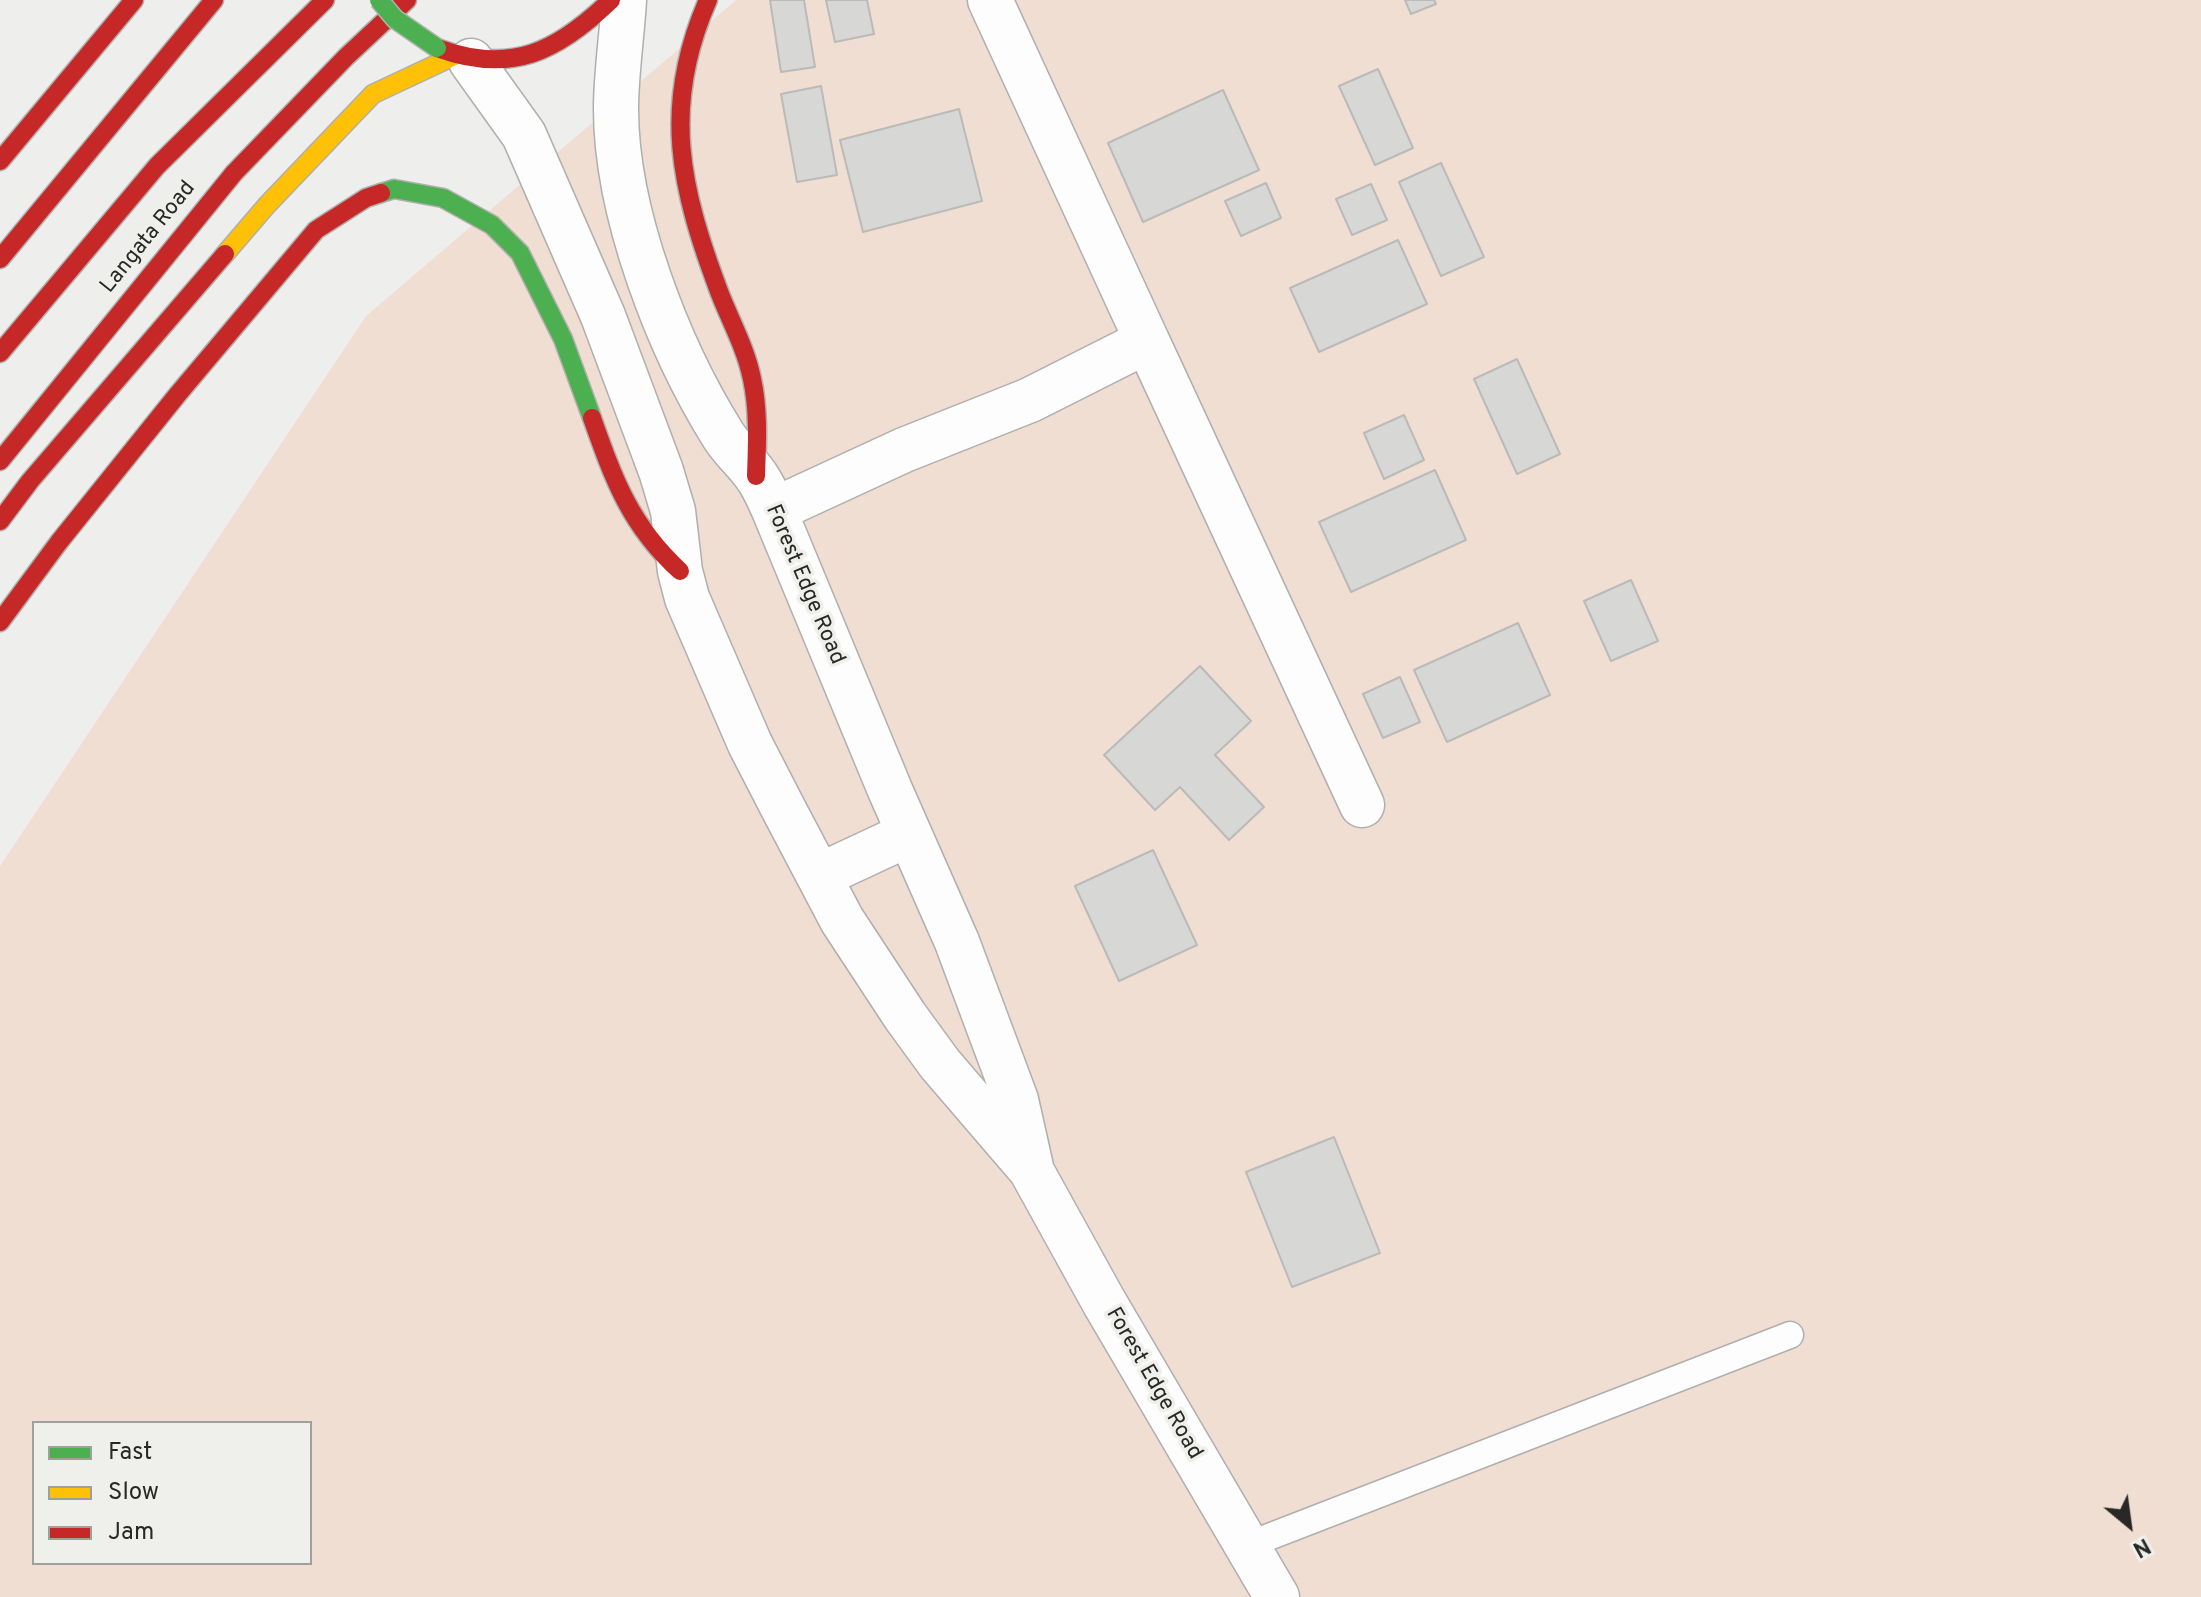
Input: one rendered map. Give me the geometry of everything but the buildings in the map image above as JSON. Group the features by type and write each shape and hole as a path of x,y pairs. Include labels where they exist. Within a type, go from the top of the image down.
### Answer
{"main road":[{"path":"0,161 134,0"},
{"path":"0,259 214,0"},
{"name":"Langata Road","path":"0,353 157,166 325,0"},
{"path":"379,0 395,19 454,55 497,61 536,53 564,41 590,22 611,0"},
{"name":"Langata Road","path":"0,461 234,173 346,57 407,0"},
{"path":"708,0 689,46 685,65 680,150 696,227 752,375 765,493"},
{"path":"0,521 30,481 257,217 333,134 373,94 454,55"},
{"path":"0,622 59,542 168,406 316,230 366,198 394,189 443,198 492,225 520,253 563,339 611,471 636,522 655,548 680,571"}],"street":[{"name":"Forest Edge Road","path":"624,0 616,110 627,205 663,313 692,379 723,436 765,493 957,942 1016,1100 1031,1170"},
{"path":"990,0 1362,805"},
{"name":"Forest Edge Road","path":"454,55 524,135 603,316 661,471 673,511 680,571 687,598 750,744 842,920 940,1064 1031,1170 1104,1302 1277,1597"},
{"path":"765,493 904,450 1030,400 1147,341"},
{"path":"819,876 909,834"}],"lane":[{"path":"1248,1545 1790,1335"}],"shaded area":[{"path":"736,0 2201,0 2201,1597 0,1597 0,866 366,316"}],"traffic: fast":[{"path":"379,0 395,19 437,48"},
{"path":"381,193 394,189 443,198 492,225 520,253 563,339 592,418"}],"traffic: slow":[{"path":"225,254 267,205 373,94 454,56"}],"traffic: jam":[{"path":"0,161 134,0"},
{"path":"0,259 214,0"},
{"path":"0,353 157,166 325,0"},
{"path":"0,461 234,173 346,57 407,0"},
{"path":"437,48 488,59 532,54 571,33 611,0"},
{"path":"708,0 693,39 684,76 681,147 686,183 706,255 752,379 757,415 756,476"},
{"path":"0,622 59,542 178,394 316,230 366,198 381,193"},
{"path":"0,521 30,481 225,254"},
{"path":"592,418 608,462 636,519 680,571"}]}
